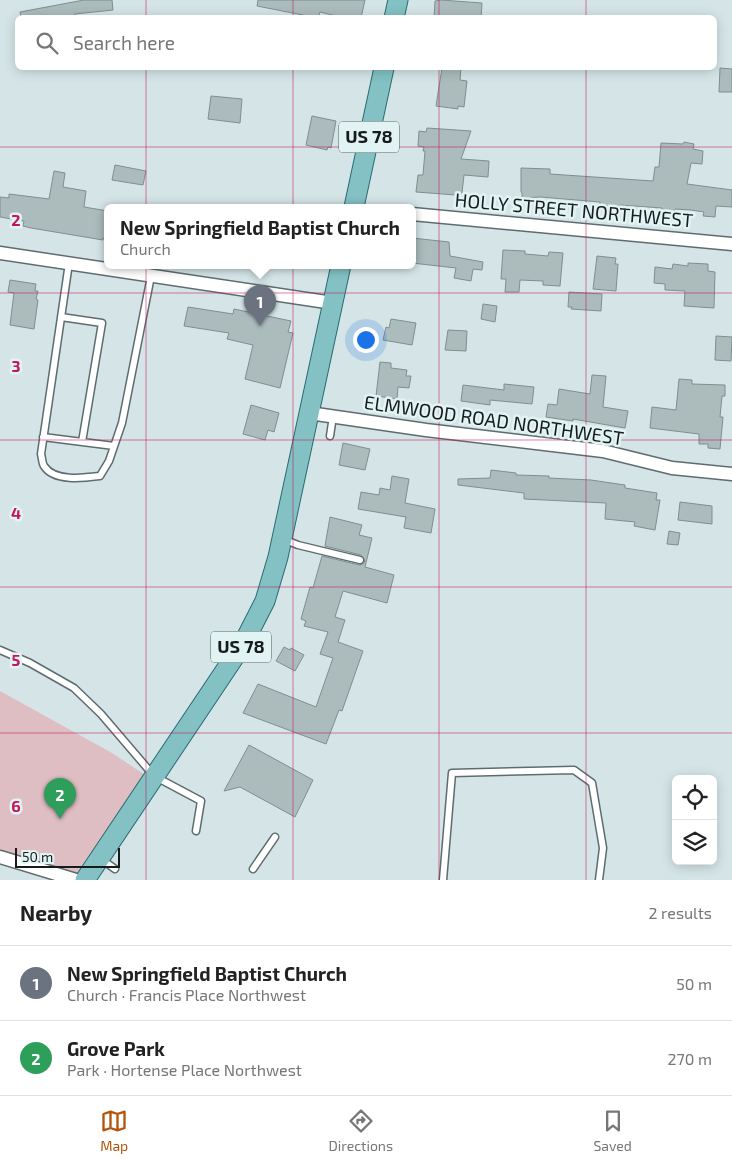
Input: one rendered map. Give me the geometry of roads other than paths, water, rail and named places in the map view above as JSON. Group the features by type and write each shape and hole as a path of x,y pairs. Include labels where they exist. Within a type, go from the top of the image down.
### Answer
{"main road":[{"path":"395,15 398,0"},
{"name":"US 78","path":"358,204 384,70"},
{"name":"US 78","path":"85,880 242,644 264,600 278,557 340,269"}],"street":[{"name":"HOLLY STREET NORTHWEST","path":"416,214 732,244"},
{"path":"0,253 104,268"},
{"path":"107,269 333,303"},
{"name":"ELMWOOD ROAD NORTHWEST","path":"309,412 426,430 603,451 672,468 732,474"},
{"path":"0,857 76,880"}],"lane":[{"path":"69,263 41,454 44,466 53,474 73,479 100,476 109,461 122,423 152,276"},
{"path":"61,317 102,323 82,442"},
{"path":"330,436 333,416"},
{"path":"43,437 114,446"},
{"path":"282,539 360,560"},
{"path":"0,650 30,663 74,688 101,714 154,776 201,801 196,831"},
{"path":"443,880 452,773 574,770 592,783 603,848 600,880"},
{"path":"253,869 275,837"},
{"path":"100,858 115,869"}],"place":[{"name":"New Springfield Baptist Church","path":"260,326"},
{"name":"Grove Park","path":"60,819"}]}
